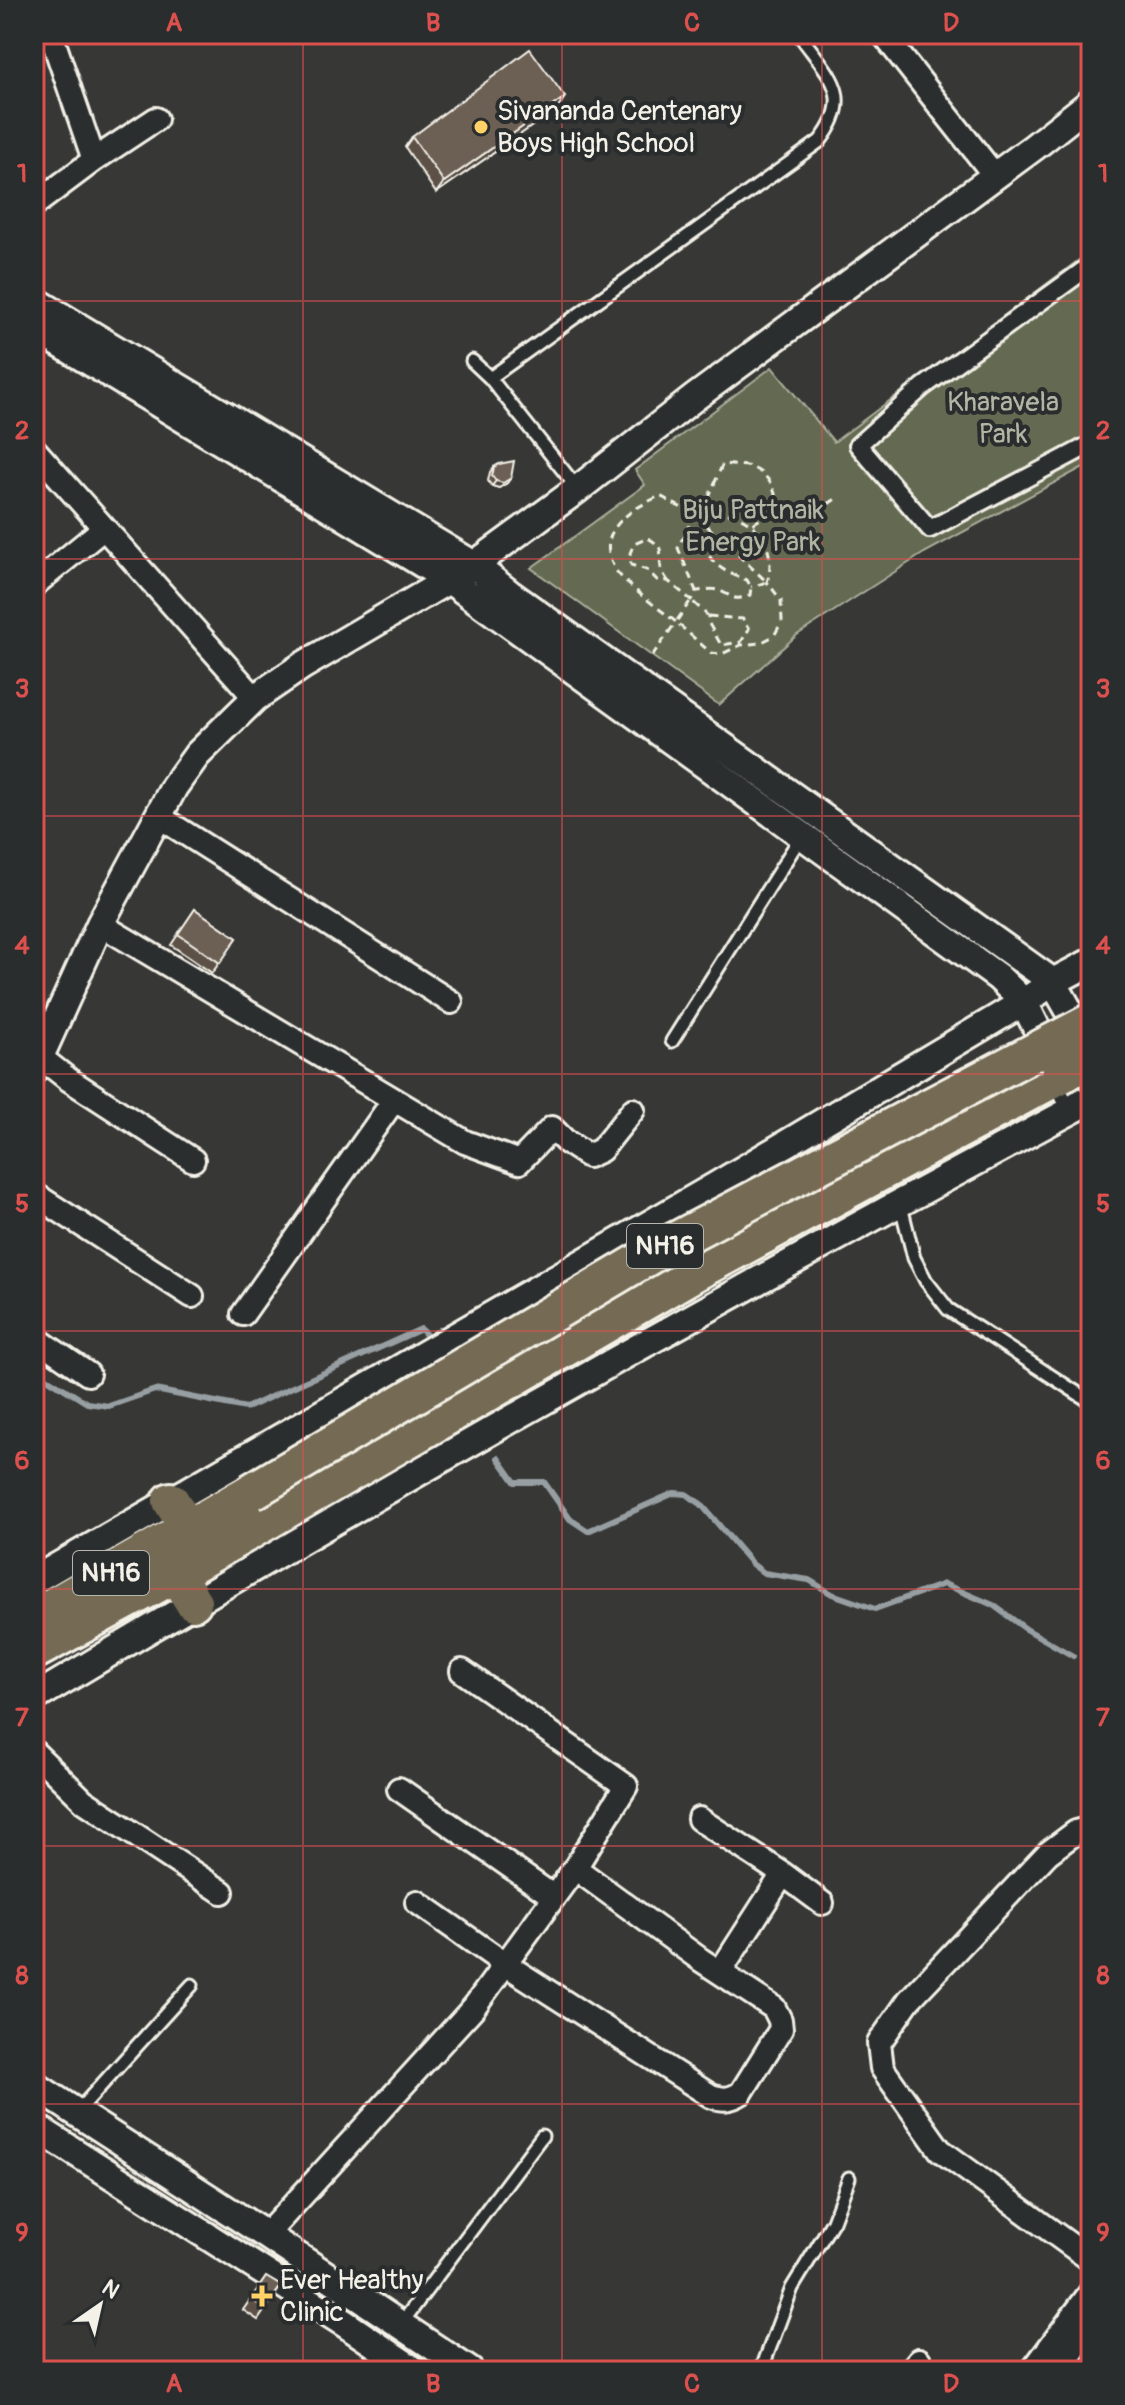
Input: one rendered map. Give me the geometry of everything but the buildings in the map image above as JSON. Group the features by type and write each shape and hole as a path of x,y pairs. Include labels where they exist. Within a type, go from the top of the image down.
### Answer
{"highway":[{"name":"NH16","path":"34,1651 185,1588 258,1507 671,1243 1091,1022"},
{"name":"NH16","path":"34,1617 179,1515 258,1507 1091,1059"}],"street":[{"path":"51,34 94,160"},
{"path":"890,37 995,176"},
{"path":"193,1160 68,1079 37,1064 100,924 174,787 197,755 255,698 302,666 474,565 1091,102"},
{"path":"34,205 156,119"},
{"path":"1091,265 923,387 858,445 930,529 1091,444"},
{"path":"34,300 474,565 1053,982 1091,1049"},
{"path":"34,328 449,580 998,977 1024,1002 1086,1104 185,1588 34,1698"},
{"path":"34,449 255,698"},
{"path":"34,585 104,528"},
{"path":"158,816 451,1002"},
{"path":"100,924 465,1142 519,1162 552,1128 588,1156 601,1150 633,1110"},
{"path":"34,1580 179,1515 435,1347 717,1185 1091,962"},
{"path":"243,1314 394,1100"},
{"path":"34,1194 192,1296"},
{"path":"34,1337 88,1374"},
{"path":"266,2235 474,2007 575,1868 626,1786 462,1671"},
{"path":"34,1752 84,1801 222,1892"},
{"path":"399,1789 554,1897"},
{"path":"699,1819 822,1903"},
{"path":"1091,1828 1076,1832 1048,1853 909,2000 879,2043 882,2068 940,2150 1091,2260"},
{"path":"417,1902 505,1964 687,2083 722,2100 732,2099 741,2093 781,2029 774,2008 575,1868"},
{"path":"720,1972 783,1874"},
{"path":"34,2085 470,2371"},
{"path":"34,2126 415,2371"},
{"path":"1061,2356 1091,2292"},
{"path":"1032,2371 1061,2356 1091,2325"}],"lane":[{"path":"490,378 820,141 832,125 838,108 837,89 799,34"},
{"path":"472,361 490,378 578,489"},
{"path":"672,1041 802,835"},
{"path":"900,1202 914,1258 926,1281 948,1309 1091,1402"},
{"path":"76,2113 192,1985"},
{"path":"400,2325 542,2136"},
{"path":"761,2371 792,2288 833,2221 849,2178"}],"path":[{"path":"703,511 723,463 749,466 770,480 777,495 777,510"},
{"path":"660,496 692,512 767,582 781,600 782,621 774,636 722,654 711,653 615,569 609,547 614,526 635,508 660,496"},
{"path":"751,525 777,510 809,517 837,498"},
{"path":"692,512 736,516 763,536 772,560 767,582"},
{"path":"692,512 687,534 678,548 696,591"},
{"path":"687,534 704,543 713,561 731,574 747,580 751,587 750,595 741,599 728,597 718,590 696,591"},
{"path":"668,581 657,580 647,570 631,565 630,553 634,544 648,538 659,544 663,555 661,568 668,581 708,616 743,619 749,629 741,642 721,645 708,622 708,616"},
{"path":"751,587 767,582"},
{"path":"652,656 696,591"}],"green space":[{"name":"Biju Pattnaik Energy Park","path":"1091,251 1091,463 924,553 797,635 719,705 531,568 645,485 635,470 772,367 834,442"}],"waterway":[{"path":"34,1370 87,1403 109,1406 155,1390 246,1408 421,1329 433,1343"},
{"path":"498,1458 515,1482 544,1482 570,1519 588,1531 674,1493 686,1494 701,1504 752,1564 764,1573 809,1580 832,1594 875,1609 944,1584 993,1605 1026,1629 1073,1656"}],"place":[{"name":"Sivananda Centenary Boys High School","path":"481,127"},
{"name":"Ever Healthy Clinic","path":"262,2296"}],"park label":[{"name":"Kharavela Park","path":"1003,418"}]}
